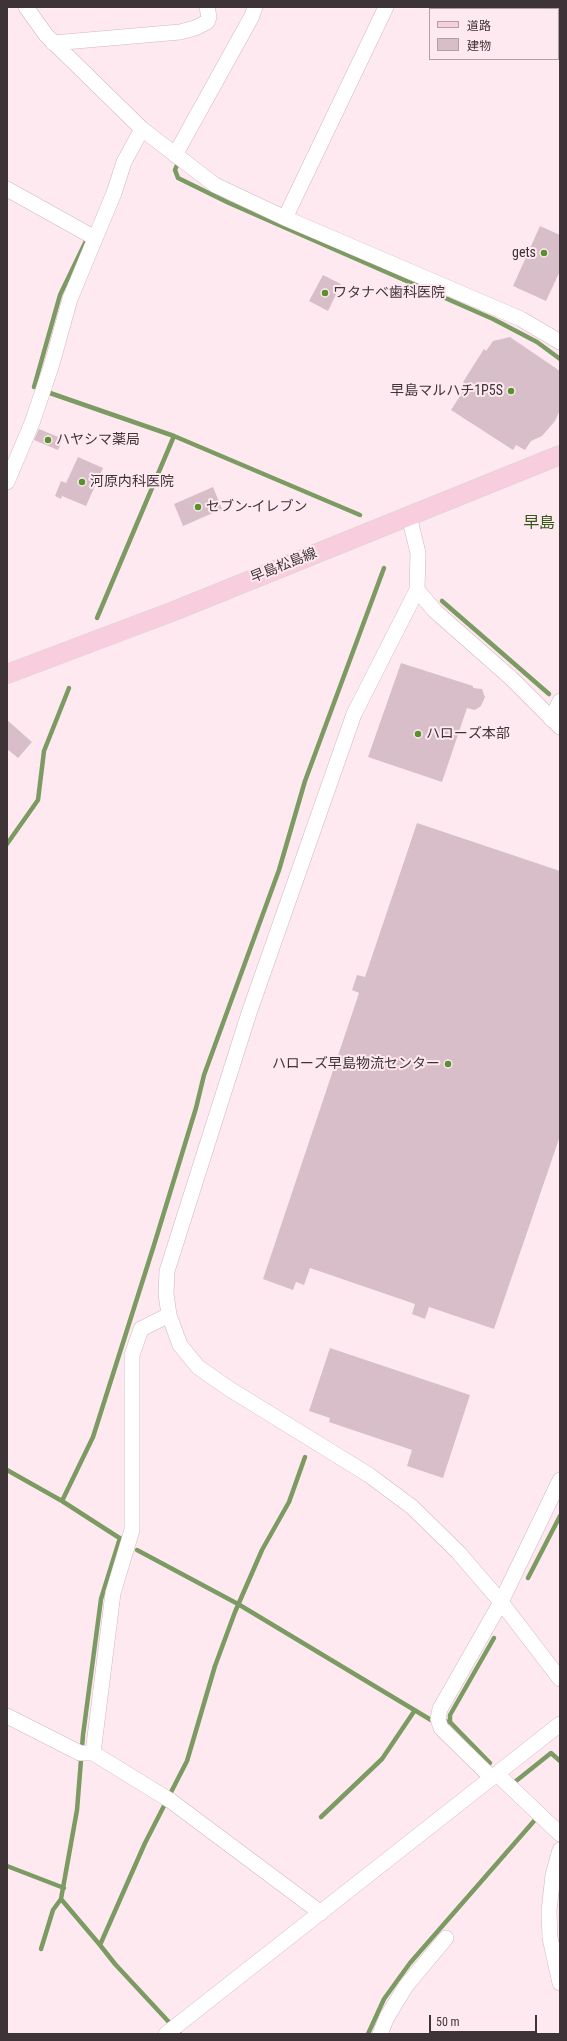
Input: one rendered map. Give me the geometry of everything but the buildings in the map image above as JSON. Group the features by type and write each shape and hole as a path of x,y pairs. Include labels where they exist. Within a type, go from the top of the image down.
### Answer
{"main road":[{"name":"早島松島線","path":"7,674 174,611 560,455"}],"street":[{"path":"26,7 53,43 142,129 215,185 285,218 521,319 560,342"},
{"path":"53,43 180,32 195,28 206,22 209,17 207,7"},
{"path":"178,157 252,16 255,7"},
{"path":"285,218 386,7"},
{"path":"7,482 32,423 51,367 70,299 114,193 124,162 142,129"},
{"path":"7,189 95,238"},
{"path":"409,516 418,553 417,590 354,714 250,1013 167,1271 166,1294 169,1315 180,1345 198,1368 369,1475 412,1507 458,1552 501,1602 560,1679"},
{"path":"417,590 436,611 512,679 556,723"},
{"path":"556,723 560,701"},
{"path":"87,1753 113,1593 132,1530 132,1355 141,1329 169,1315"},
{"path":"560,1480 501,1602 440,1709 438,1719 441,1728 560,1834"},
{"path":"7,1716 87,1753 171,1801 321,1913"},
{"path":"166,2034 560,1724"},
{"path":"560,1850 554,1875 549,1910 550,1938 560,1983"},
{"path":"380,2034 387,2017 406,1986 446,1938"}],"waterway":[{"path":"179,160 175,170 178,178 229,203 493,319 537,342 560,359"},
{"path":"36,387 34,387 60,295 86,241"},
{"path":"50,393 174,436 360,515"},
{"path":"97,618 174,436"},
{"path":"62,1501 93,1437 154,1245 196,1108 204,1075 279,870 305,781 384,568"},
{"path":"442,601 549,694"},
{"path":"7,844 38,800 44,751 69,688"},
{"path":"180,2034 115,1964 100,1945 145,1843 187,1761 215,1666 235,1612 262,1550 289,1502 305,1457"},
{"path":"7,1470 62,1501 121,1539"},
{"path":"528,1578 560,1516"},
{"path":"100,1945 61,1899 77,1810 83,1735 101,1599 120,1538"},
{"path":"137,1550 238,1604 431,1720 450,1722 490,1763"},
{"path":"450,1722 450,1715 494,1638"},
{"path":"321,1817 382,1759 415,1710"},
{"path":"511,1785 551,1753 560,1761"},
{"path":"368,2034 384,1999 410,1963 534,1821"},
{"path":"7,1866 64,1888"},
{"path":"41,1949 53,1910 61,1899"}],"place":[{"name":"gets","path":"544,253"},
{"name":"ワタナベ歯科医院","path":"325,293"},
{"name":"早島マルハチ1P5S","path":"511,391"},
{"name":"ハヤシマ薬局","path":"48,440"},
{"name":"河原内科医院","path":"82,482"},
{"name":"セブン-イレブン","path":"198,507"},
{"name":"ハローズ本部","path":"418,734"},
{"name":"ハローズ早島物流センター","path":"448,1064"}],"district":[{"name":"早島","path":"539,524"}]}
